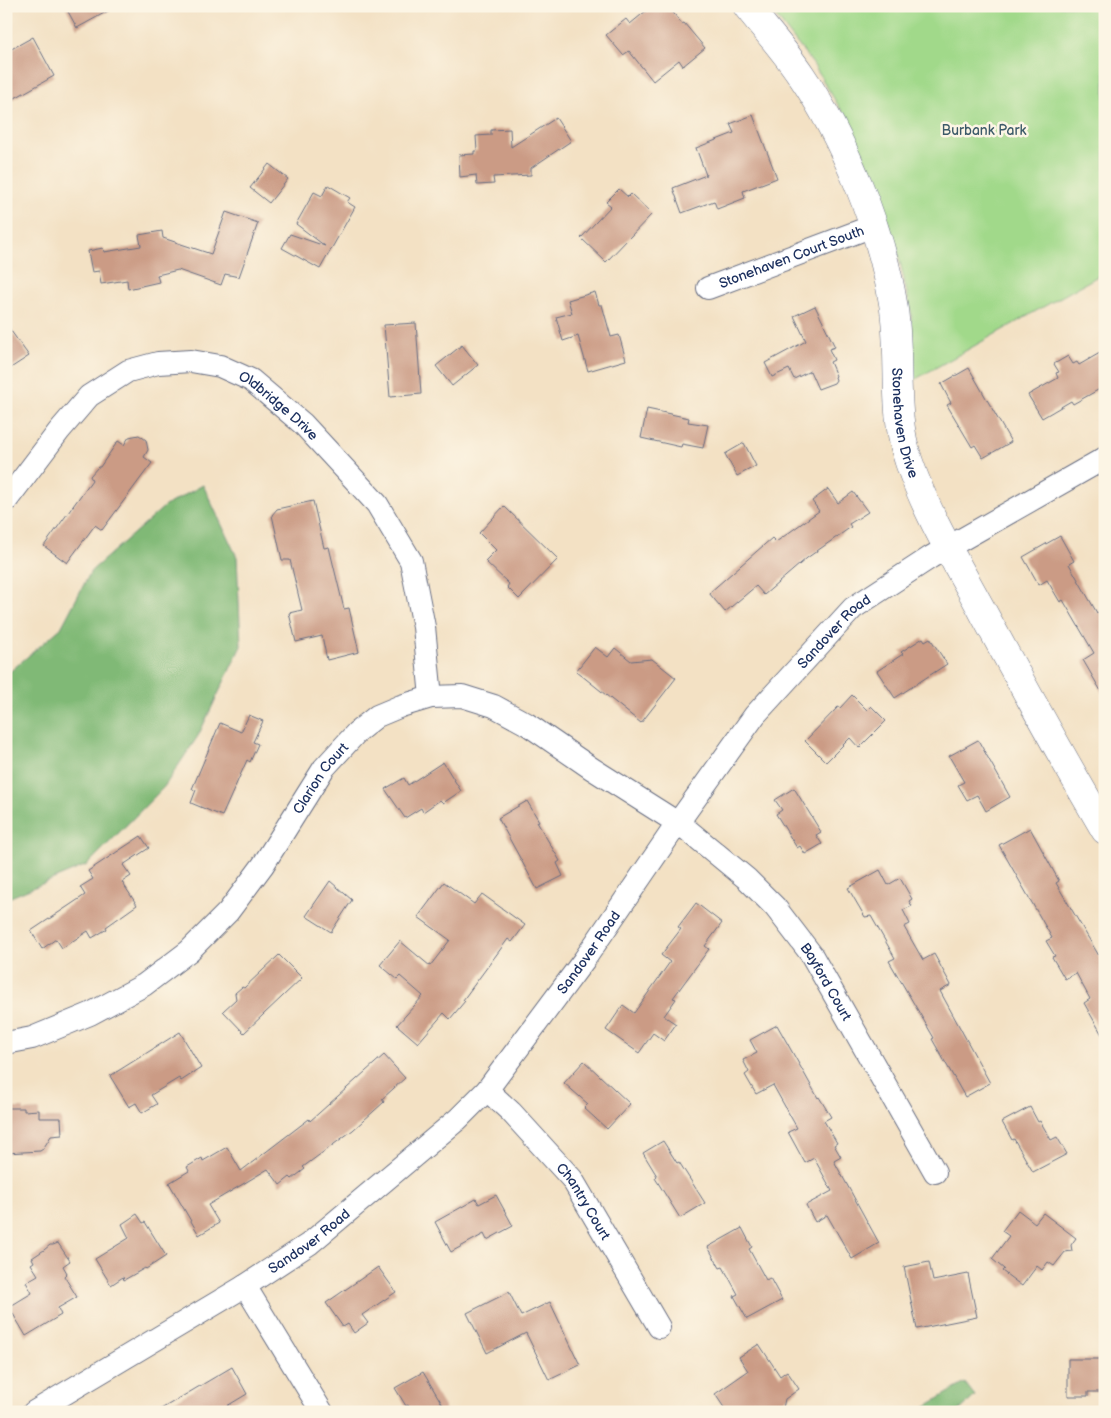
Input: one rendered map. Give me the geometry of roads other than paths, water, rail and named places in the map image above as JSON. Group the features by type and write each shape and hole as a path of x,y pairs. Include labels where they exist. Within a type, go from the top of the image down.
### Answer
{"street":[{"name":"Stonehaven Drive","path":"747,6 801,74 821,107 842,147 873,226 881,249 894,304 902,440 934,522 1066,765 1105,830"},
{"name":"Stonehaven Court South","path":"708,288 873,226"},
{"name":"Oldbridge Drive","path":"6,500 89,396 128,371 158,363 191,361 220,366 251,380 303,424 377,504 411,562 424,627 431,697"},
{"name":"Sandover Road","path":"34,1412 244,1286 309,1244 458,1119 487,1090 584,960 677,824 755,715 853,608 948,547 1105,458"},
{"name":"Clarion Court","path":"6,1044 32,1038 90,1014 144,984 189,951 228,912 263,865 324,768 357,732 377,716 401,706 431,697 462,696 494,706 527,724 677,824"},
{"name":"Bayford Court","path":"677,824 684,827 747,879 775,907 811,954 935,1172"},
{"name":"Chantry Court","path":"487,1090 511,1112 572,1179 659,1327"},
{"path":"244,1286 322,1412"}],"park label":[{"name":"Burbank Park","path":"984,130"}]}
